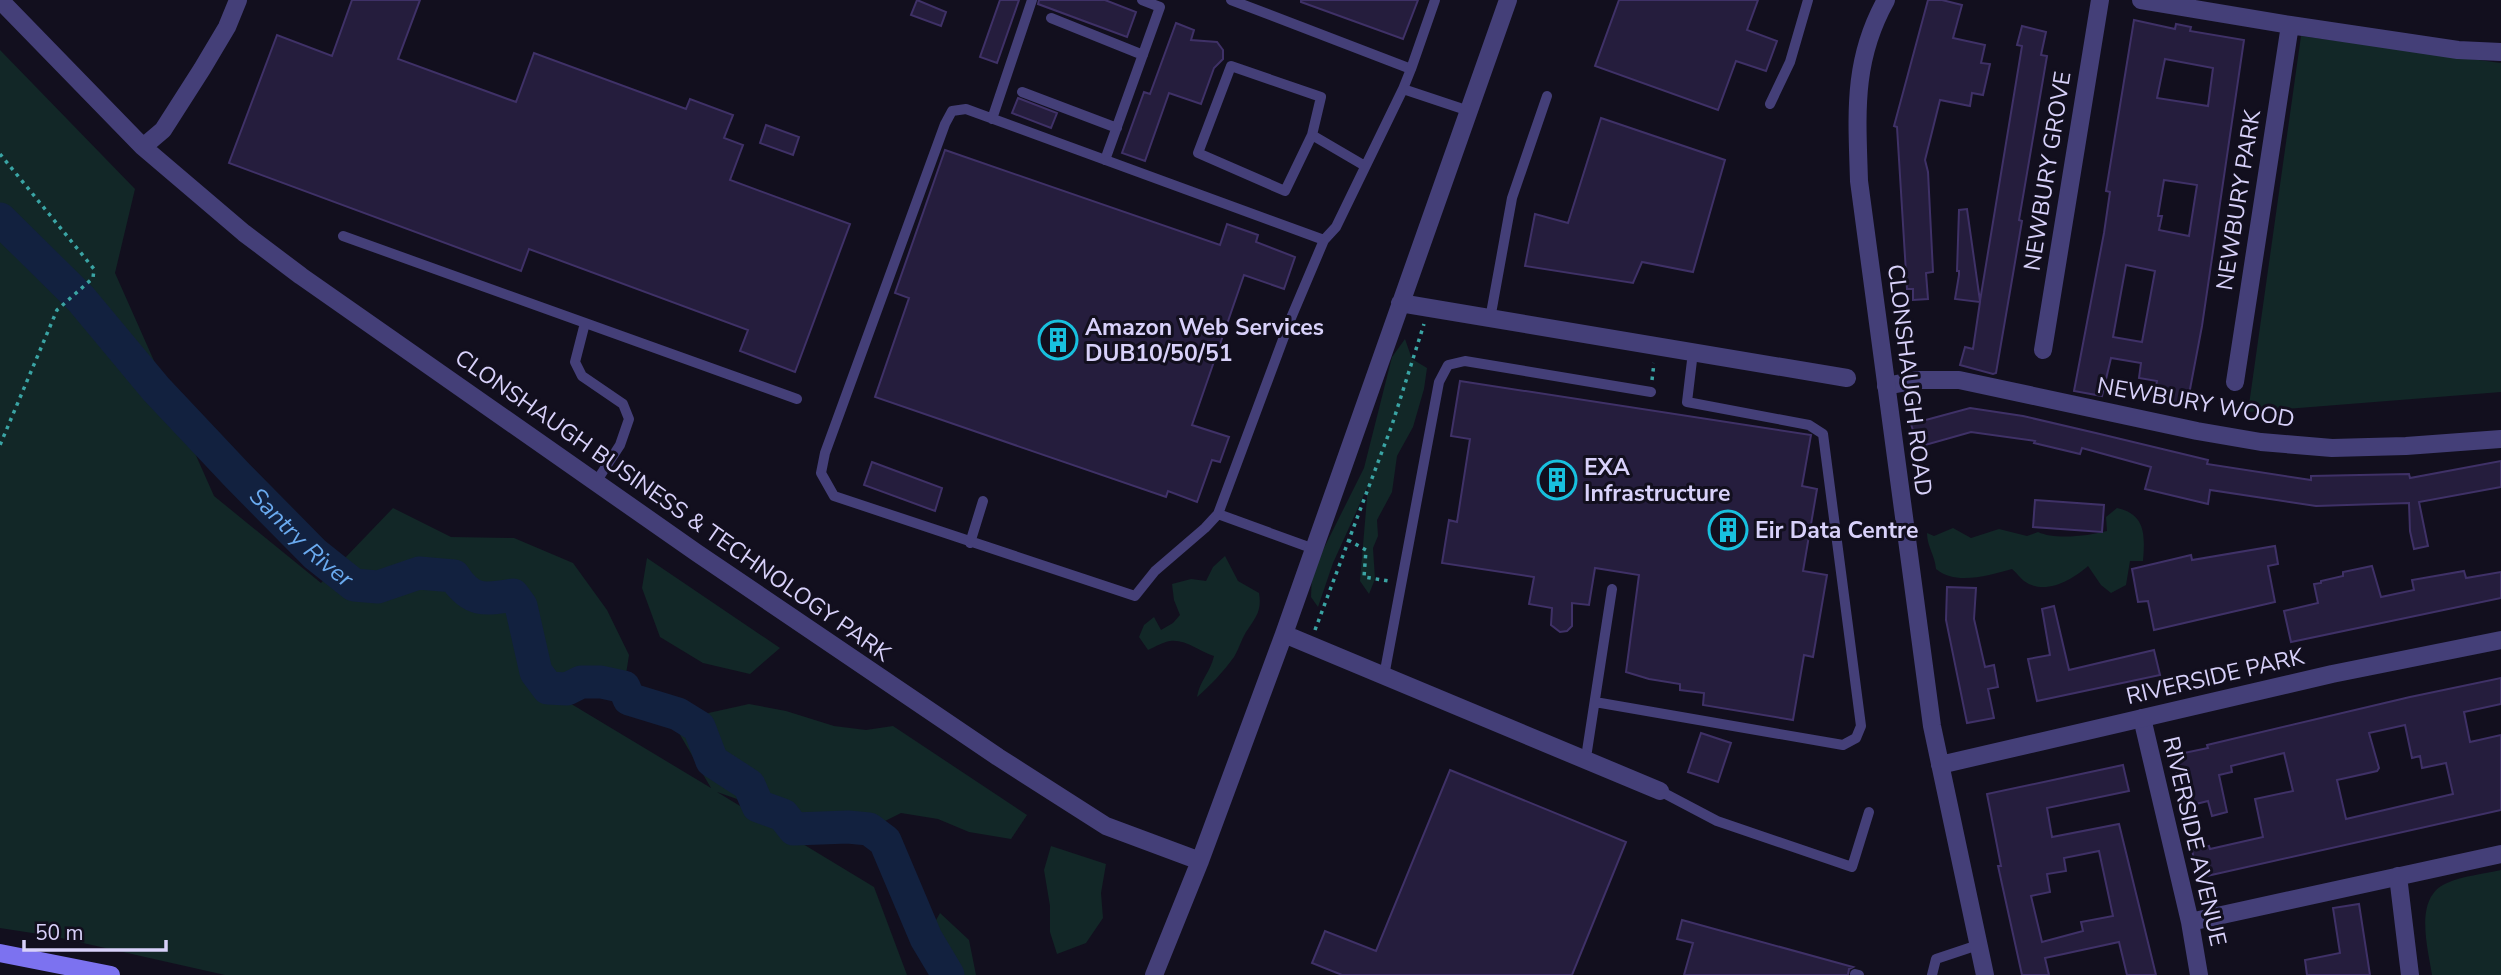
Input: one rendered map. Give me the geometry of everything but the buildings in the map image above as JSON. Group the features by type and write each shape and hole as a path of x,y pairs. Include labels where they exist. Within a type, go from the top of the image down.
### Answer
{"main road":[{"path":"0,953 111,975"}],"street":[{"name":"CLONSHAUGH BUSINESS & TECHNOLOGY PARK","path":"0,0 143,147 244,233 301,276 919,705 1106,826 1200,860"},
{"path":"143,147 163,130 227,27 238,0"},
{"path":"1154,975 1284,634 1508,0"},
{"name":"CLONSHAUGH ROAD","path":"1886,0 1863,51 1857,99 1860,181 1932,726 1985,975"},
{"name":"NEWBURY GROVE","path":"2043,349 2100,0"},
{"path":"2141,0 2458,50 2501,52"},
{"name":"NEWBURY PARK","path":"2235,382 2290,25"},
{"path":"1400,303 1847,378"},
{"name":"NEWBURY WOOD","path":"1886,386 1917,380 1959,380 2132,418 2261,442 2332,448 2501,439"},
{"path":"1284,634 1660,791"},
{"name":"RIVERSIDE PARK","path":"1940,765 2332,674 2501,640"},
{"name":"RIVERSIDE AVENUE","path":"2142,718 2190,922 2199,975"},
{"path":"2190,922 2501,854"},
{"path":"2398,876 2410,975"}],"lane":[{"path":"992,119 1032,0"},
{"path":"1105,160 1160,7 1142,0"},
{"path":"1231,0 1411,69"},
{"path":"1324,240 966,109 952,111 825,453 821,473 834,496 1135,596 1155,570 1218,514 1291,318 1324,240 1336,227 1403,89 1435,0"},
{"path":"1770,104 1790,62 1808,0"},
{"path":"1051,18 1143,54"},
{"path":"1231,66 1321,97 1312,135 1285,191 1198,153 1231,66"},
{"path":"1403,89 1469,111"},
{"path":"1022,92 1116,128"},
{"path":"1490,319 1512,198 1547,96"},
{"path":"1312,135 1365,166"},
{"path":"343,236 797,399"},
{"path":"585,323 575,362 582,376 624,404 629,419 620,445 596,482"},
{"path":"1595,702 1843,745 1856,738 1861,726 1823,434 1809,425 1687,402 1693,352"},
{"path":"1384,676 1439,382 1448,365 1465,361 1651,392"},
{"path":"970,543 983,501"},
{"path":"1218,514 1314,549"},
{"path":"1584,760 1612,589"},
{"path":"1660,791 1717,821 1852,867 1869,812"},
{"path":"1932,975 1936,959 1978,945"}],"path":[{"path":"0,154 94,269 93,278 57,310 0,444"},
{"path":"1309,645 1392,425 1430,308"},
{"path":"1651,392 1656,346"},
{"path":"1348,540 1366,550 1364,577 1402,582"}],"green space":[{"path":"2301,36 2501,63 2501,392 2248,412"},
{"path":"0,50 135,189 115,273 214,496 321,583 393,508 451,537 514,538 573,563 607,610 629,655 624,687 602,697 567,689 539,674 553,693 711,788 679,733 704,714 749,704 786,711 834,726 866,730 893,726 1027,815 1011,839 969,832 938,819 901,813 869,829 794,829 783,815 717,792 874,887 907,975 225,975 52,936 0,928"},
{"path":"1405,339 1412,359 1427,368 1413,427 1397,456 1392,492 1377,520 1378,536 1373,548 1375,579 1369,594 1360,581 1368,486 1333,563 1318,607 1311,597 1312,572 1364,468 1392,357"},
{"path":"2117,508 2134,515 2142,527 2143,561 2130,561 2126,585 2111,593 2101,585 2088,566 2066,581 2049,587 2032,585 2012,569 1973,578 1953,577 1936,569 1927,538 1927,533 1934,536 1953,528 1971,538 1999,529 2027,536 2038,532 2062,537 2091,534 2107,531 2106,517"},
{"path":"1225,556 1238,581 1259,593 1259,609 1234,657 1197,697 1214,656 1176,641 1165,642 1148,650 1139,637 1144,625 1154,617 1161,630 1180,615 1172,584 1191,579 1206,581 1213,567"},
{"path":"647,558 780,648 750,674 703,663 660,637 642,588"},
{"path":"1051,846 1106,864 1101,893 1103,918 1086,943 1057,954 1050,932 1050,906 1044,870"},
{"path":"2501,870 2501,975 2432,975 2425,924 2430,899 2436,890 2447,883"},
{"path":"940,913 969,940 976,975 948,975 926,938"}],"waterway":[{"name":"Santry River","path":"0,219 81,299 156,389 315,554 354,585 378,587 419,573 454,576 466,591 479,597 513,595 521,606 536,672 548,688 567,689 581,682 601,682 624,687 629,699 678,714 699,727 712,761 749,785 758,806 783,815 794,829 869,829 885,841 926,938 948,975"}],"place":[{"name":"Amazon Web Services DUB10/50/51","path":"1058,340"},
{"name":"EXA Infrastructure","path":"1557,480"},
{"name":"Eir Data Centre","path":"1728,530"}]}
